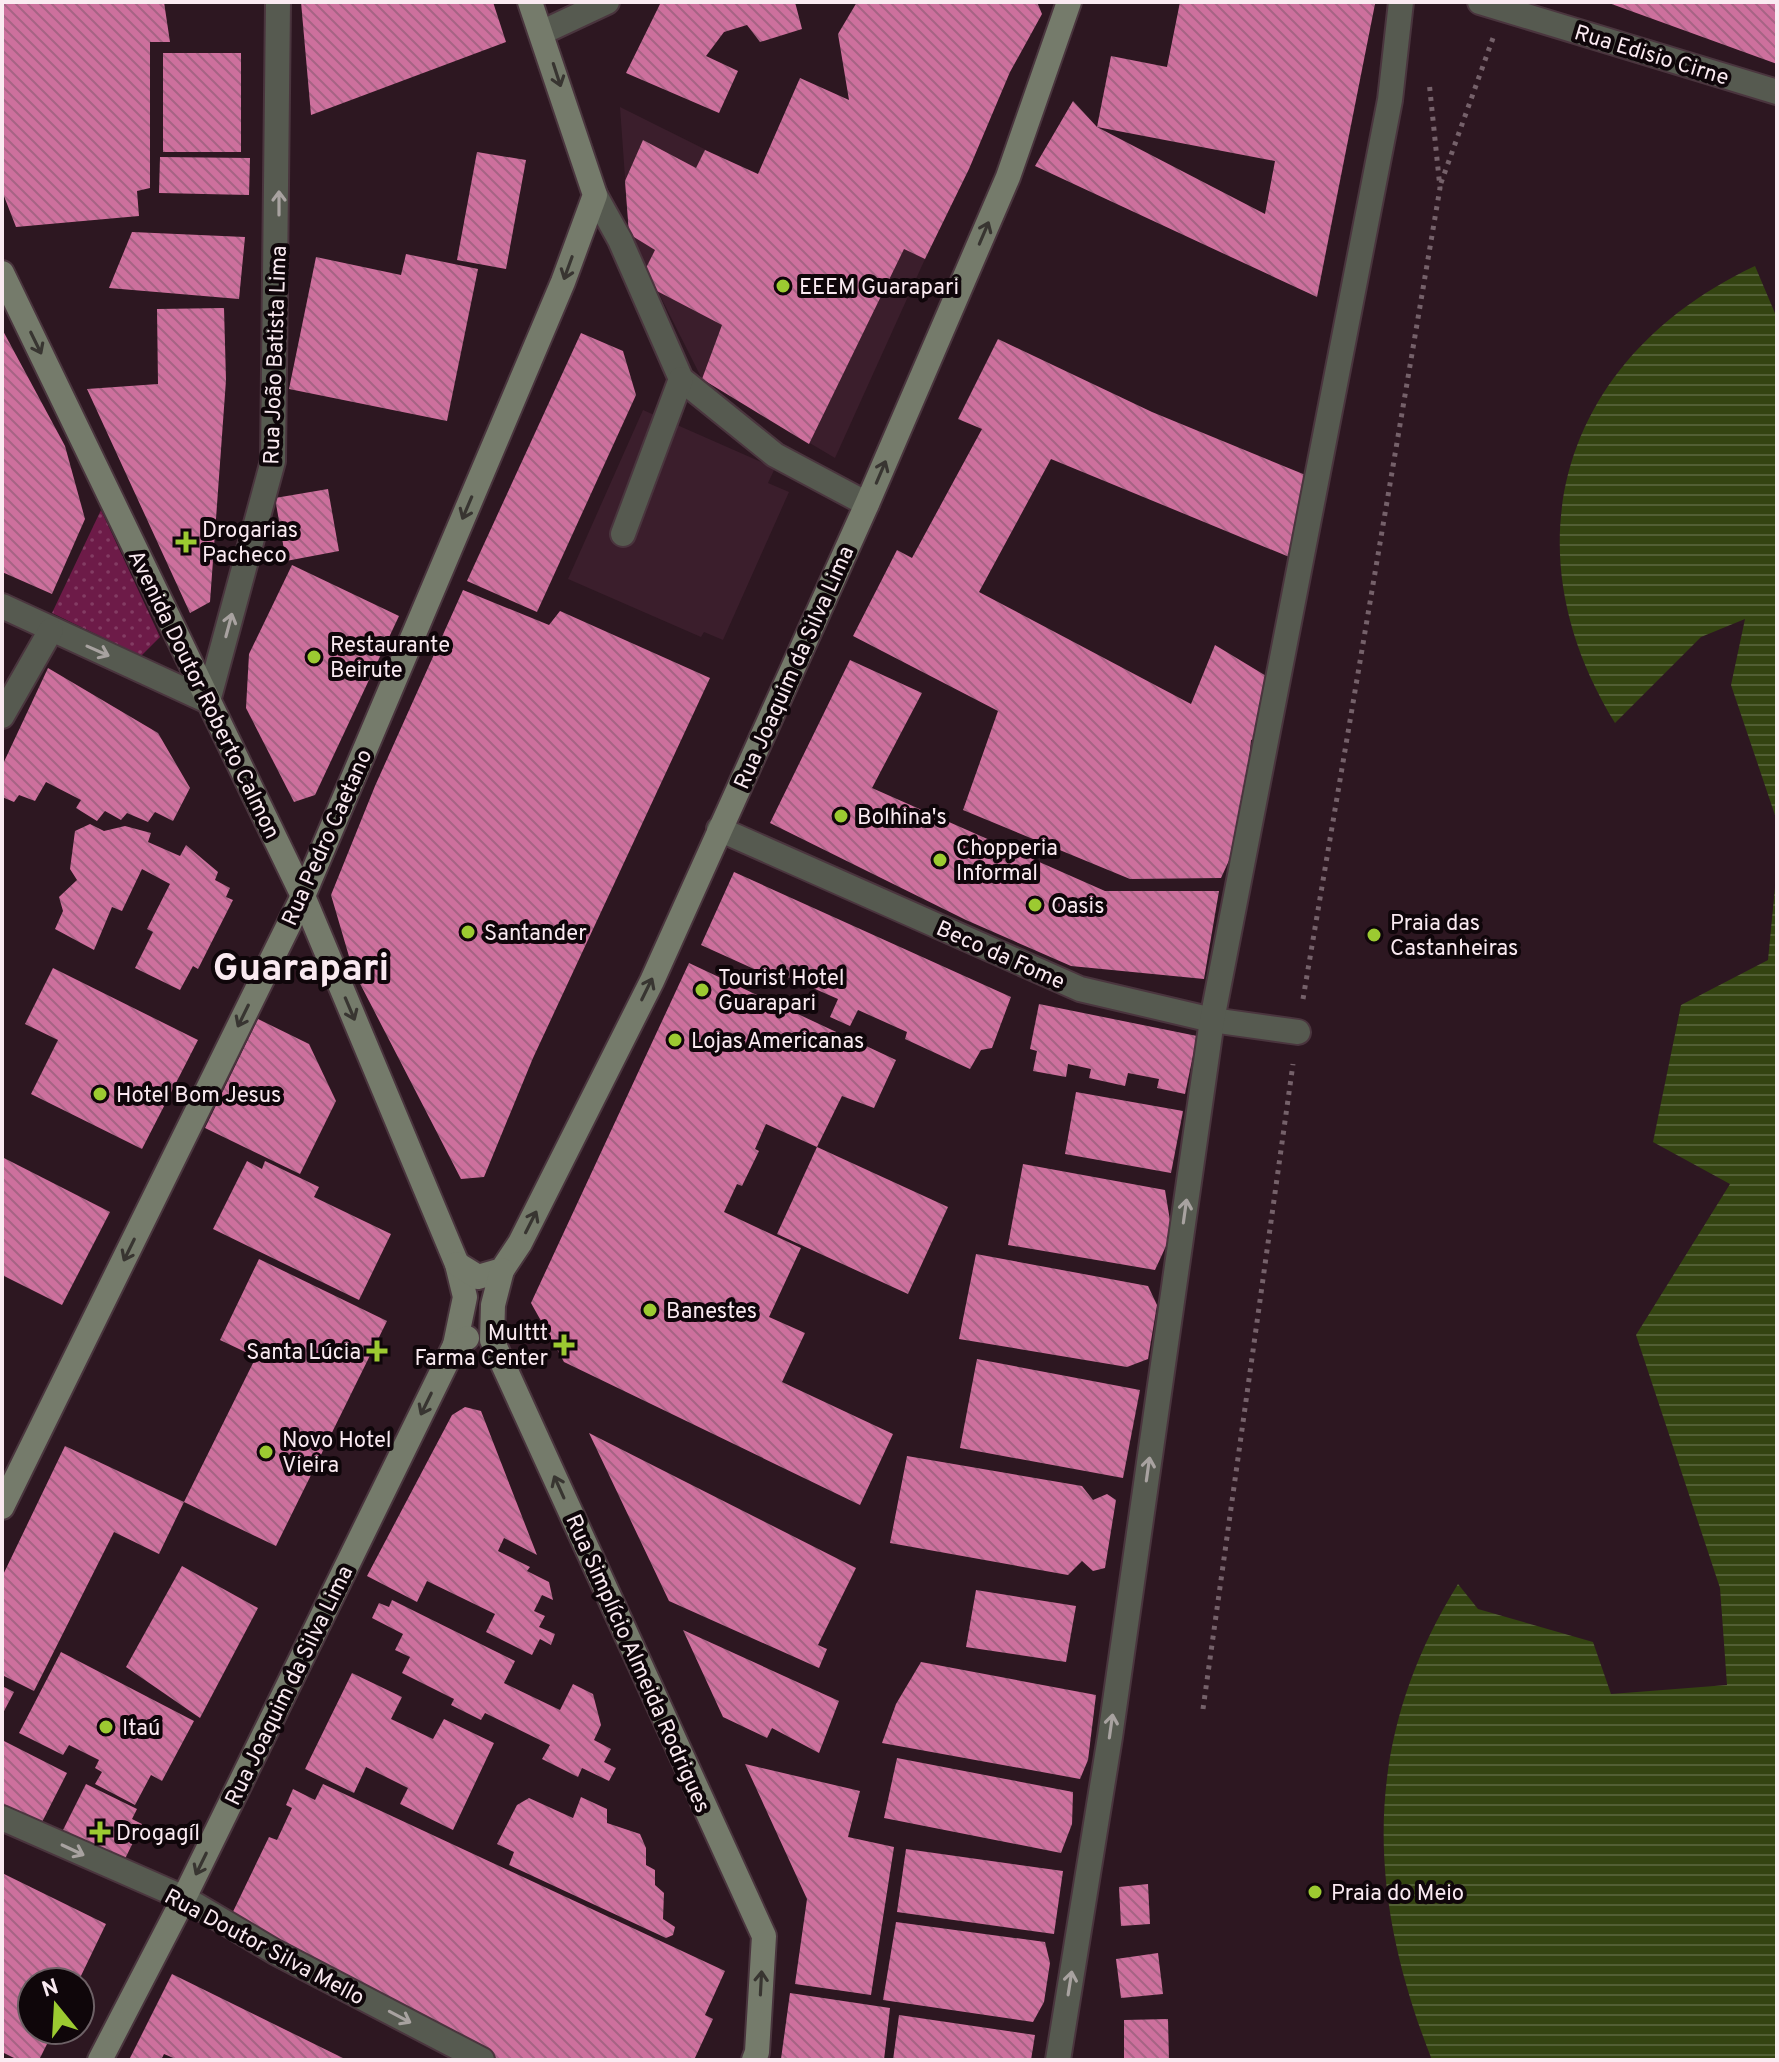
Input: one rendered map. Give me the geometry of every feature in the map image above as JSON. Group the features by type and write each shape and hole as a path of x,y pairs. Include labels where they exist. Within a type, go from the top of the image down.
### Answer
{"street":[{"name":"Rua João Batista Lima","path":"208,701 273,461 278,2"},
{"path":"530,2 543,32 595,195 620,240 681,379 775,455 867,504"},
{"path":"543,32 607,2"},
{"path":"1058,2060 1110,1737 1212,1020 1390,100 1401,2"},
{"name":"Rua Edisio Cirne","path":"1480,2 1777,92"},
{"name":"Rua Joaquim da Silva Lima","path":"502,1270 520,1243 652,981 867,504 1008,177 1067,3"},
{"name":"Rua Pedro Caetano","path":"2,1507 303,896 563,282 595,195"},
{"name":"Avenida Doutor Roberto Calmon","path":"2,273 303,896 457,1264 465,1297 455,1345"},
{"path":"623,534 681,379"},
{"path":"2,606 208,701"},
{"path":"2,716 51,630"},
{"name":"Beco da Fome","path":"719,829 1080,989 1212,1020 1298,1032"},
{"path":"457,1264 478,1277 502,1270"},
{"name":"Rua Simplício Almeida Rodrigues","path":"502,1270 493,1305 492,1340 764,1936 754,2060"},
{"path":"455,1345 473,1334 492,1340"},
{"name":"Rua Joaquim da Silva Lima","path":"100,2060 184,1898 455,1345"},
{"name":"Rua Doutor Silva Mello","path":"2,1818 184,1898 275,1952 482,2060"}],"path":[{"path":"1203,1709 1298,1032 1440,188 1495,32"},
{"path":"1429,79 1440,188"}],"shaded area":[{"name":"EEEM Guarapari","path":"620,107 925,259 835,458 702,379 629,234"},
{"path":"1755,266 1777,318 1777,821 1731,685 1745,619 1701,637 1615,723 1581,655 1563,588 1560,523 1572,460 1598,402 1637,350 1690,304"},
{"path":"643,410 775,468 768,483 789,492 723,640 704,632 701,637 568,579"},
{"path":"101,510 160,637 141,656 52,613"},
{"path":"1777,867 1777,2060 1432,2060 1410,1998 1395,1937 1386,1877 1384,1818 1390,1759 1404,1701 1426,1642 1458,1584 1478,1609 1593,1642 1611,1694 1727,1685 1720,1588 1636,1335 1730,1184 1653,1142 1681,1005 1768,960"}],"building":[{"path":"2,2 164,2 170,42 150,42 150,188 137,191 139,216 16,227 2,191"},
{"path":"301,2 493,2 506,42 311,115"},
{"path":"661,2 795,2 802,29 760,42 747,25 724,32 706,56 738,71 719,113 626,73"},
{"path":"857,2 1037,2 1042,14 1010,72 969,169 925,259 904,249 809,444 702,379 722,325 655,290 645,270 655,250 629,234 625,181 643,140 696,168 705,150 758,174 800,78 849,100 838,34"},
{"path":"1180,2 1375,4 1317,297 1035,166 1073,101 1097,127 1111,56 1167,67","holes":["1097,127 1275,161 1265,214"]},
{"path":"1606,2 1777,2 1777,64"},
{"path":"163,53 241,53 241,152 163,152"},
{"path":"477,152 526,160 506,269 457,260"},
{"path":"160,157 250,158 249,195 159,193"},
{"path":"132,232 245,237 239,299 109,288"},
{"path":"406,254 478,269 447,421 289,389 316,257 401,275"},
{"path":"224,308 226,380 210,602 190,613 87,389 158,384 157,309"},
{"path":"2,329 65,446 85,519 52,594 2,572"},
{"path":"581,333 623,351 636,395 537,612 467,581"},
{"path":"998,339 1152,412 1308,476 1299,561 1051,459 979,592 1191,704 1215,645 1276,682 1264,736 1251,740 1242,832 1221,878 1130,879 963,810 998,711 853,636 897,550 912,558 982,429 958,419"},
{"path":"328,489 339,551 286,561 275,498"},
{"path":"292,565 399,616 315,795 294,802 246,708 249,654"},
{"path":"463,590 549,625 560,611 710,678 533,1058 484,1177 461,1179 353,970 331,895 375,786"},
{"path":"850,660 922,693 872,788 1105,891 1219,891 1204,979 1071,966 966,920 770,823"},
{"path":"48,668 158,733 190,788 173,821 155,812 148,822 127,813 121,820 105,811 97,821 76,808 81,800 46,782 35,801 19,795 14,802 2,797 2,766"},
{"path":"90,824 104,831 125,826 151,833 148,842 180,856 186,845 218,872 215,880 230,888 226,897 233,900 198,969 193,966 180,990 135,968 153,932 147,929 170,884 142,869 122,911 112,907 94,950 55,929 63,911 59,897 77,880 70,869 75,831"},
{"path":"734,872 1011,997 992,1048 981,1050 970,1069 905,1039 907,1032 858,1010 850,1026 830,1017 838,999 774,971 772,977 701,945"},
{"path":"689,963 896,1060 874,1108 842,1096 817,1147 766,1124 755,1149 759,1151 742,1186 737,1184 724,1212 801,1248 769,1317 805,1333 782,1382 893,1434 860,1505 564,1362 531,1303"},
{"path":"53,968 198,1040 142,1149 31,1094 58,1040 25,1024"},
{"path":"1039,1004 1197,1036 1185,1094 1157,1088 1159,1079 1128,1073 1125,1086 1089,1078 1091,1069 1068,1064 1066,1077 1033,1071 1037,1051 1030,1049"},
{"path":"258,1019 309,1044 336,1101 300,1174 205,1128"},
{"path":"1076,1092 1183,1111 1171,1173 1065,1154"},
{"path":"817,1147 948,1207 908,1294 777,1234"},
{"path":"2,1157 110,1212 62,1305 2,1275"},
{"path":"247,1161 262,1169 265,1161 319,1187 314,1197 391,1234 359,1300 213,1229"},
{"path":"1023,1164 1165,1190 1172,1233 1155,1270 1008,1245"},
{"path":"976,1254 1148,1286 1157,1305 1148,1359 1127,1367 959,1339"},
{"path":"259,1259 387,1321 276,1546 184,1502 256,1357 220,1340"},
{"path":"977,1359 1140,1390 1123,1478 960,1448"},
{"path":"465,1407 481,1411 537,1555 504,1538 498,1551 530,1567 527,1571 549,1582 553,1600 542,1595 534,1611 545,1616 539,1627 555,1634 551,1645 540,1639 532,1655 486,1632 495,1614 427,1581 417,1602 367,1576 452,1415"},
{"path":"589,1433 856,1568 818,1645 827,1649 819,1668 669,1601"},
{"path":"65,1446 184,1502 159,1554 114,1532 34,1691 2,1675 2,1577"},
{"path":"907,1456 1082,1486 1093,1500 1107,1494 1116,1500 1105,1568 1093,1571 1082,1561 1068,1575 890,1543"},
{"path":"182,1566 258,1608 200,1718 126,1667"},
{"path":"976,1590 1076,1606 1066,1662 966,1647"},
{"path":"392,1600 515,1661 504,1683 560,1710 573,1684 593,1694 601,1725 594,1740 611,1749 604,1762 616,1768 609,1781 582,1768 578,1777 542,1759 550,1745 485,1713 481,1720 451,1705 454,1699 402,1673 410,1657 395,1650 403,1634 372,1618 379,1603 389,1607"},
{"path":"683,1630 839,1701 819,1753 772,1728 767,1738 723,1717"},
{"name":"Itaú","path":"61,1652 194,1721 162,1781 151,1775 135,1805 95,1784 102,1772 95,1768 99,1760 69,1745 63,1755 19,1733"},
{"path":"921,1662 1096,1695 1088,1760 1080,1779 882,1743 896,1704"},
{"path":"352,1673 402,1697 391,1719 433,1739 444,1719 494,1743 453,1830 400,1804 408,1788 366,1767 354,1793 305,1769"},
{"path":"2,1686 14,1692 2,1715"},
{"path":"2,1740 67,1773 40,1826 2,1806"},
{"path":"897,1758 1073,1792 1072,1824 1061,1853 884,1818"},
{"path":"745,1764 860,1791 848,1837 894,1847 871,1995 795,1984 807,1899"},
{"name":"Drogagíl","path":"86,1784 137,1809 132,1819 142,1824 123,1863 58,1840"},
{"path":"323,1784 725,1971 705,2015 713,2019 694,2060 500,2060 228,1922 269,1837 277,1840 292,1808 286,1805 293,1789 315,1800"},
{"path":"581,1797 607,1809 607,1823 640,1834 646,1848 646,1865 655,1870 655,1885 664,1893 663,1919 675,1927 673,1935 666,1938 509,1865 514,1852 497,1844 517,1805 529,1798 573,1818"},
{"path":"906,1849 1063,1871 1054,1934 897,1912"},
{"path":"2,1873 106,1924 86,1966 16,1966 16,2046 46,2046 39,2060 18,2060 2,2052"},
{"path":"1148,1884 1150,1924 1121,1926 1119,1887"},
{"path":"896,1922 1045,1942 1050,1963 1044,2002 1033,2022 883,2000"},
{"path":"1158,1953 1163,1994 1121,1998 1116,1959"},
{"path":"172,1974 347,2060 178,2060 164,2054 161,2060 129,2060"},
{"path":"790,1993 890,2008 884,2060 781,2059"},
{"path":"899,2015 1035,2035 1031,2060 893,2060"},
{"path":"1168,2019 1169,2060 1124,2060 1124,2020"}],"place":[{"name":"EEEM Guarapari","path":"783,286"},
{"name":"Drogarias Pacheco","path":"186,542"},
{"name":"Restaurante Beirute","path":"314,657"},
{"name":"Bolhina's","path":"841,816"},
{"name":"Chopperia Informal","path":"940,860"},
{"name":"Oasis","path":"1035,905"},
{"name":"Santander","path":"468,932"},
{"name":"Praia das Castanheiras","path":"1374,935"},
{"name":"Tourist Hotel Guarapari","path":"702,990"},
{"name":"Lojas Americanas","path":"675,1040"},
{"name":"Hotel Bom Jesus","path":"100,1094"},
{"name":"Banestes","path":"650,1310"},
{"name":"Multtt Farma Center","path":"564,1345"},
{"name":"Santa Lúcia","path":"377,1351"},
{"name":"Novo Hotel Vieira","path":"266,1452"},
{"name":"Itaú","path":"106,1727"},
{"name":"Drogagíl","path":"100,1832"},
{"name":"Praia do Meio","path":"1315,1892"}],"district":[{"name":"Guarapari","path":"301,967"}]}
